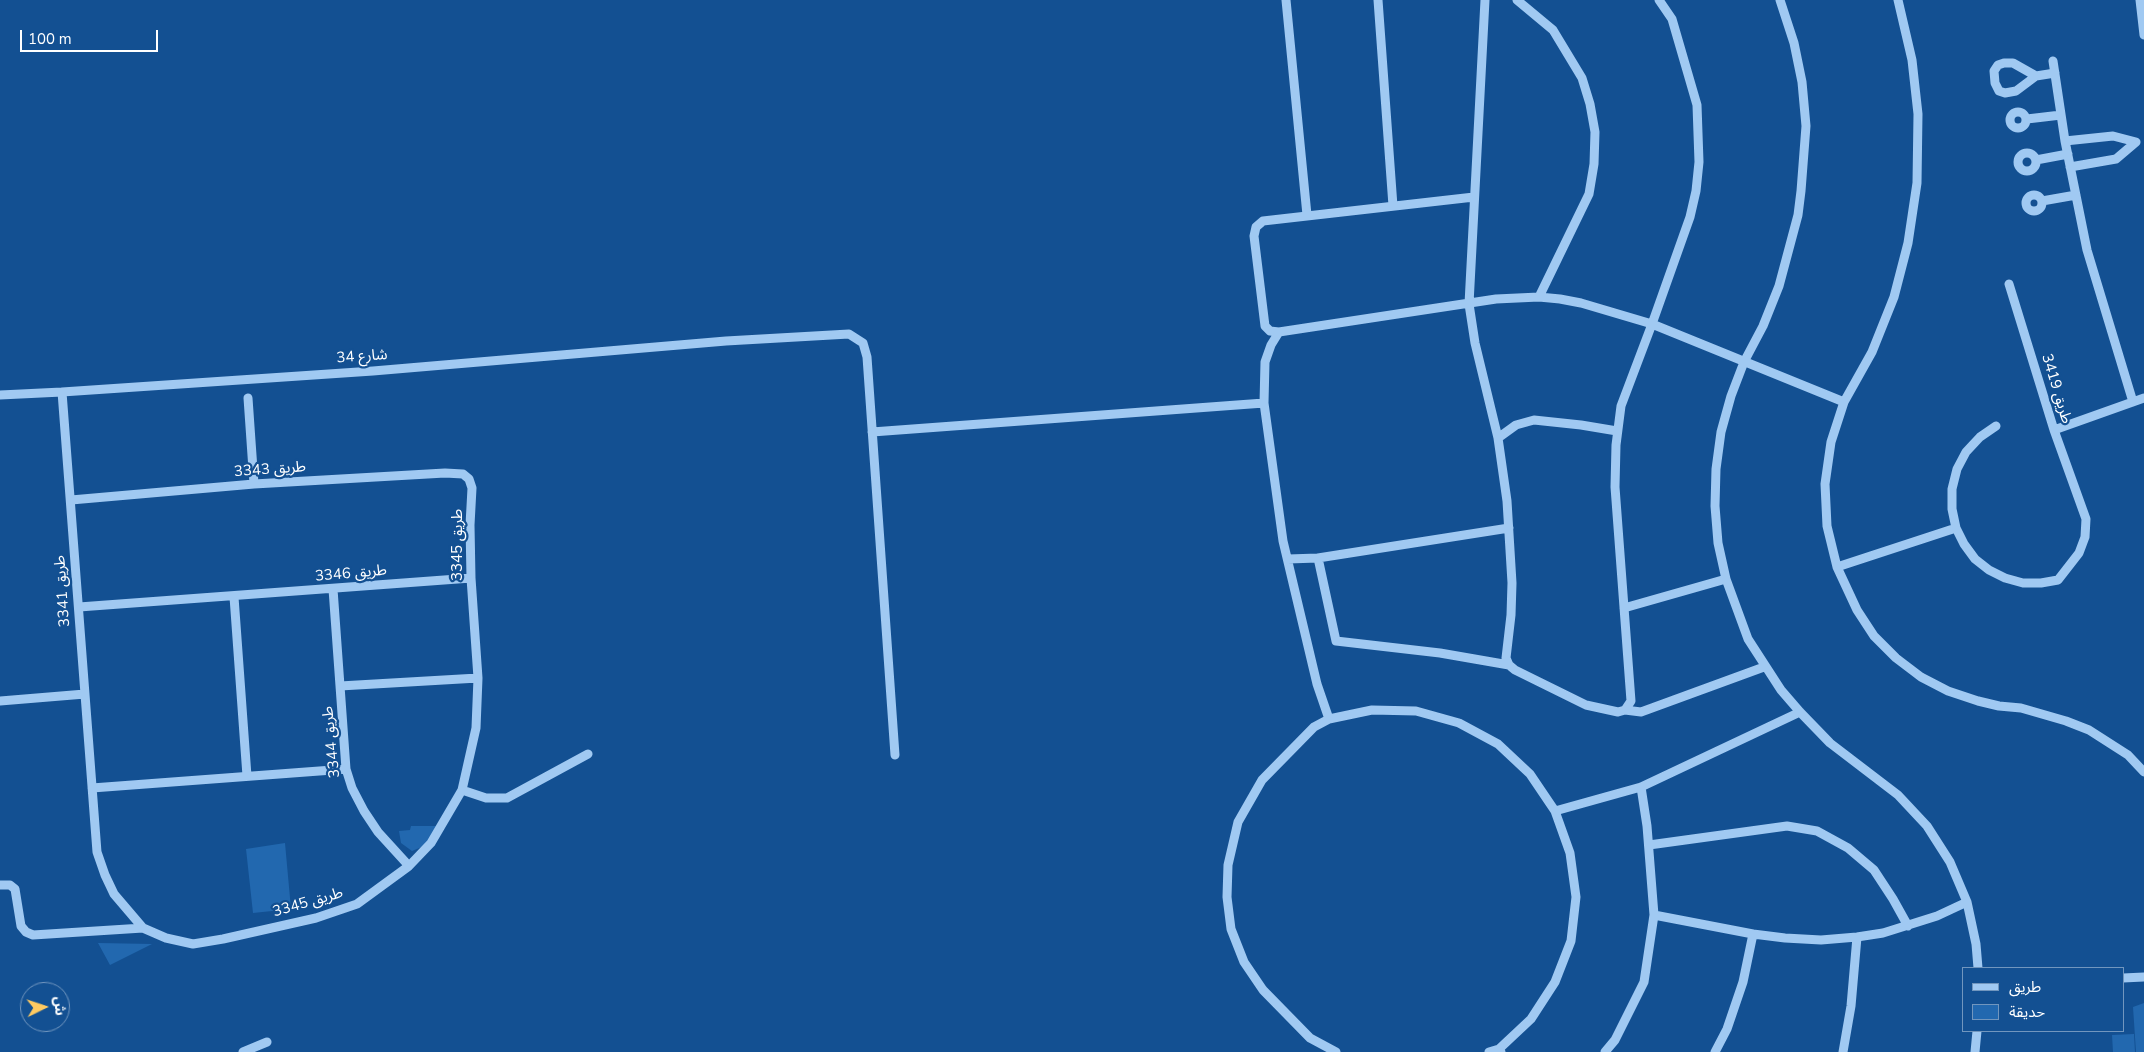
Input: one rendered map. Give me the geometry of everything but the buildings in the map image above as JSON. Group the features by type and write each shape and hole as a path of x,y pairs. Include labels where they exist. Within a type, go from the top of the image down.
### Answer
{"street":[{"path":"1286,0 1307,215"},
{"path":"1378,0 1393,206"},
{"path":"1485,0 1470,304 1475,344 1498,438 1509,528 1512,599 1506,653 1509,665"},
{"path":"1517,0 1553,30 1582,78 1590,104 1595,132 1594,164 1589,194 1539,297"},
{"path":"1625,710 1631,701 1616,486 1617,431 1621,406 1690,217 1696,191 1699,162 1698,106 1672,19 1659,0"},
{"path":"1780,0 1794,43 1802,82 1806,126 1802,191 1798,215 1779,286 1763,326 1744,362 1731,396 1721,432 1716,469 1718,543 1726,579 1748,639 1764,667 1800,712 1830,743 1898,795 1927,826 1950,862 1967,902 1976,944 1978,967"},
{"path":"1898,0 1912,60 1918,114 1917,183 1908,243 1894,297 1872,352 1844,402 1831,442 1825,484 1827,526 1837,567 1856,610 1874,636 1896,658 1921,677 1948,691 1999,706 2021,708 2066,721 2088,730 2128,755 2144,772"},
{"path":"2140,0 2144,35"},
{"path":"2053,61 2065,141 2087,250 2133,402"},
{"path":"2036,76 2013,63 1998,65 1994,71 1995,83 1999,91 2005,93 2016,91 2036,76 2055,73"},
{"path":"2027,119 2061,115"},
{"path":"2065,141 2113,136 2140,141"},
{"path":"2070,167 2116,159 2140,141"},
{"path":"2036,160 2068,154"},
{"path":"2042,201 2076,195"},
{"path":"1474,197 1267,220 1259,224 1254,231 1264,322 1270,331 1279,332 1503,298 1539,297 1581,303 1652,324 1844,402"},
{"name":"طريق 3419","path":"1956,528 1964,544 1975,559 1997,574 2023,583 2041,583 2058,580 2079,553 2085,537 2086,519 2054,430 2009,284"},
{"path":"1279,332 1270,345 1265,362 1264,404 1283,541 1317,684 1329,719"},
{"name":"شارع 34","path":"0,395 392,369 726,341 841,334 856,337 863,343 866,350 872,432"},
{"name":"طريق 3341","path":"62,392 98,852 105,875 114,894 142,928"},
{"path":"248,398 254,484"},
{"path":"2054,430 2144,398"},
{"path":"895,755 872,432 1264,404"},
{"path":"1498,438 1507,429 1534,420 1617,431"},
{"path":"1837,567 1956,528 1952,509 1952,489 1957,470 1966,452 1973,444 1996,426"},
{"name":"طريق 3343","path":"70,500 254,484 454,472 463,474 469,479"},
{"name":"طريق 3345","path":"142,928 166,938 192,944 316,918 357,904 409,866 431,843 462,790 476,728 478,678 471,578 470,525 472,488 469,479"},
{"path":"1288,559 1318,558 1509,528"},
{"path":"1318,558 1336,641 1440,653 1509,665 1515,670 1586,705 1618,712 1625,710 1641,712 1764,667"},
{"name":"طريق 3346","path":"79,608 471,578"},
{"path":"1624,608 1726,579"},
{"name":"طريق 3344","path":"332,589 346,769 352,788 364,811 378,832 409,866"},
{"path":"234,597 247,776"},
{"name":"طريق 3344","path":"340,686 478,678"},
{"path":"0,701 85,694"},
{"path":"1336,1052 1310,1038 1263,990 1244,962 1231,928 1227,898 1228,865 1238,822 1262,780 1314,727 1329,719 1372,710 1416,711 1459,723 1498,744 1530,774 1555,811 1570,853 1576,897 1571,941 1556,982 1531,1019 1500,1051 1489,1052"},
{"path":"1555,811 1641,787 1800,712"},
{"path":"462,790 486,798 507,798 588,754"},
{"path":"92,788 346,769"},
{"path":"1605,1052 1615,1040 1644,982 1654,915 1649,845 1641,787"},
{"path":"1649,845 1787,826 1817,831 1848,848 1874,870 1893,898 1908,926"},
{"path":"0,885 10,885 15,889 21,926 33,936 142,928"},
{"path":"1654,915 1752,934 1821,940 1858,938 1908,926 1967,902"},
{"path":"1715,1052 1727,1029 1743,982 1752,934"},
{"path":"1843,1052 1851,1006 1858,938"},
{"path":"2124,978 2144,977"},
{"path":"1975,1052 1977,1032"},
{"path":"243,1052 267,1042"}],"green space":[{"path":"411,826 436,826 438,828 429,844 412,851 401,843 399,831 410,830"},
{"path":"285,843 291,909 253,913 246,849"},
{"path":"98,943 152,944 110,965"},
{"path":"2144,1003 2144,1052 2136,1052 2133,1007"},
{"path":"2134,1034 2135,1052 2113,1052 2112,1035"}]}
